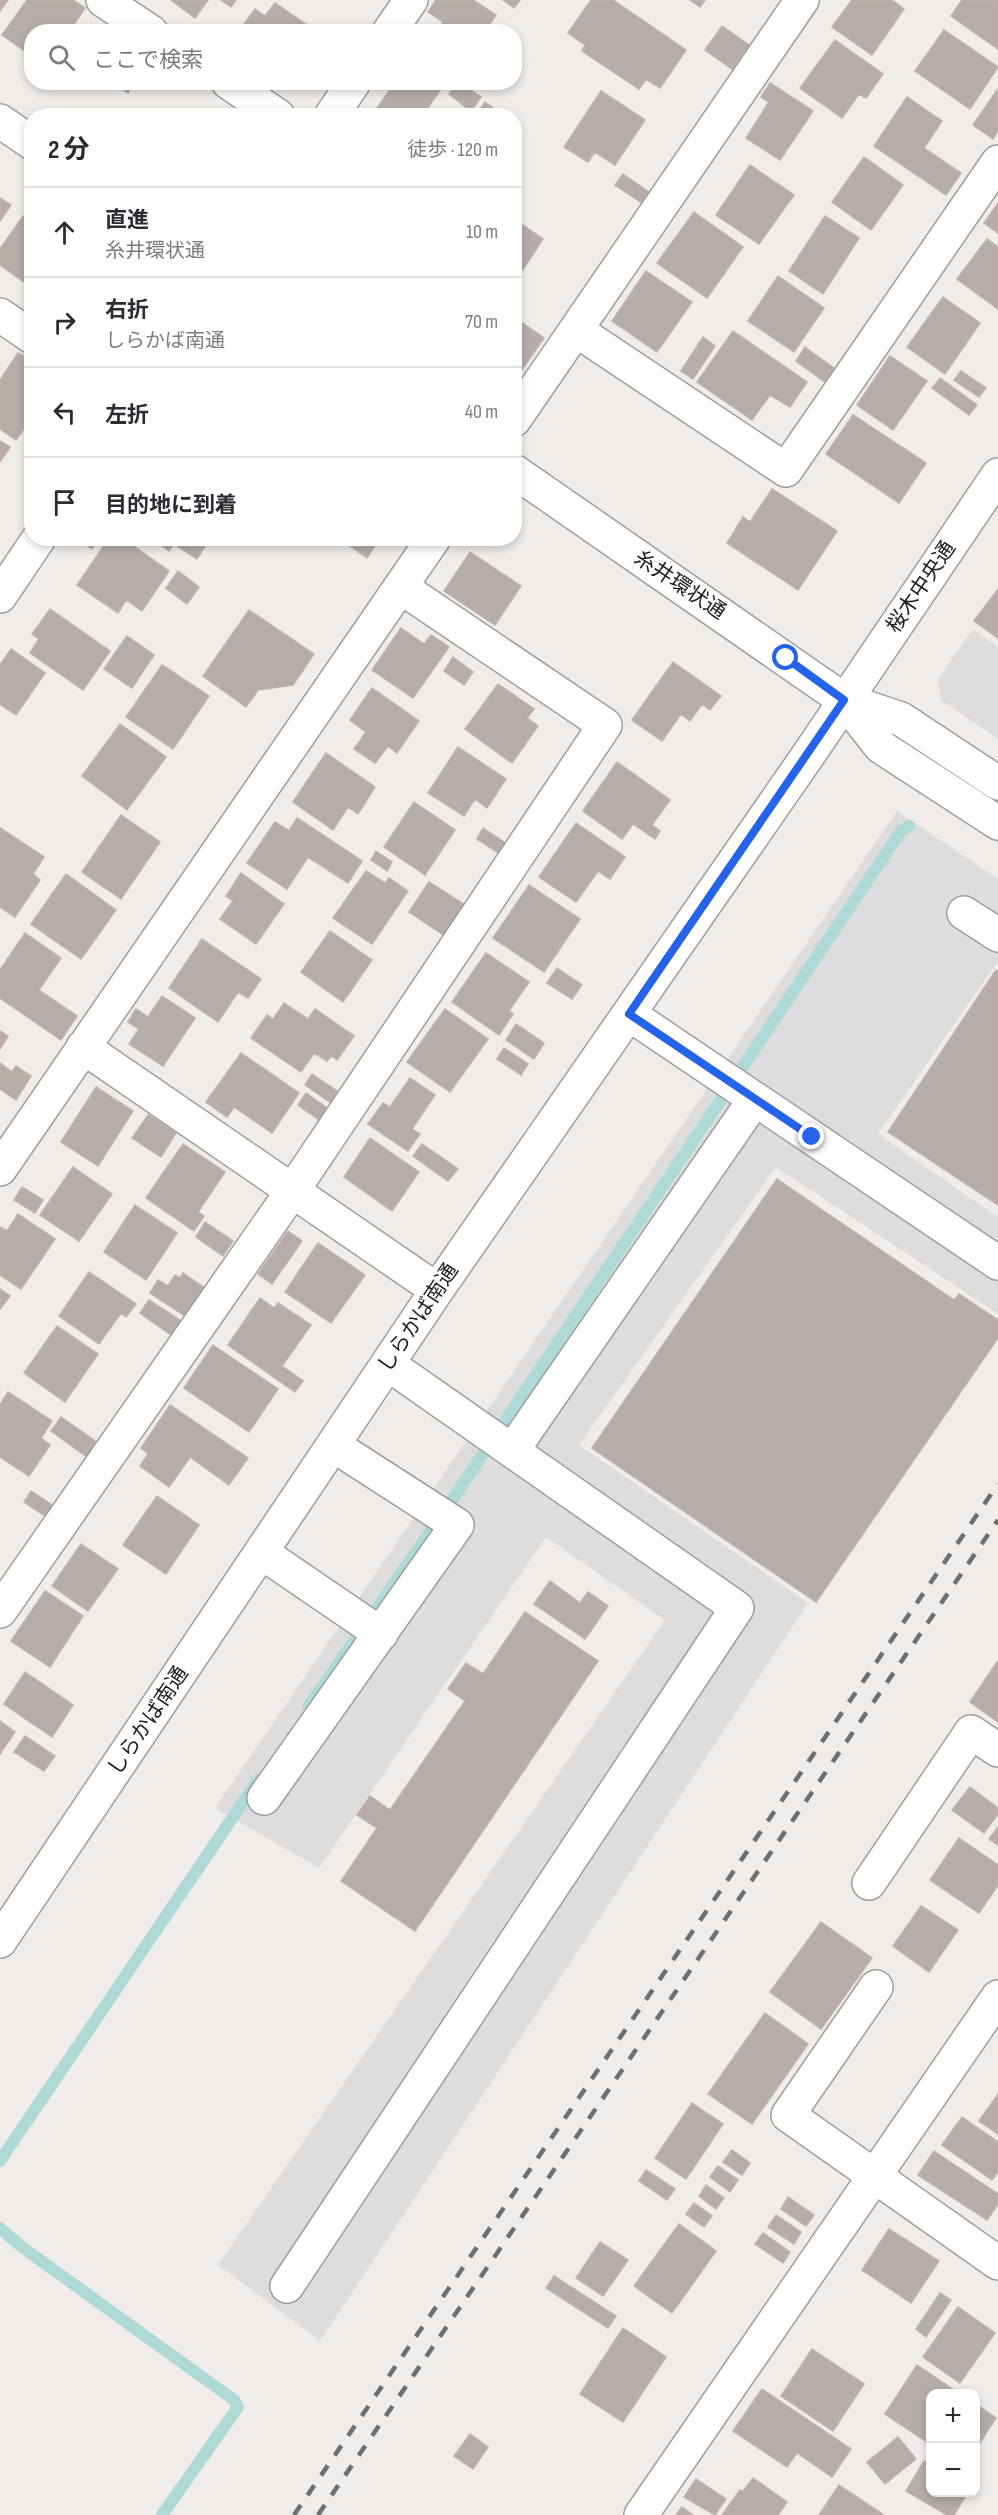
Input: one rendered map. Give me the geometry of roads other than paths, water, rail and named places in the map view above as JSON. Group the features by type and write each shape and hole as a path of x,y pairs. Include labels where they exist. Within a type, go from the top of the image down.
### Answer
{"street":[{"path":"103,0 139,24"},
{"path":"394,24 411,0"},
{"path":"522,408 802,0"},
{"path":"240,90 266,108"},
{"path":"336,108 349,90"},
{"path":"0,121 24,138"},
{"path":"576,330 786,470 998,162"},
{"path":"0,315 24,332"},
{"name":"桜木中央通","path":"844,700 998,475"},
{"name":"糸井環状通","path":"522,477 844,700"},
{"path":"0,596 34,546"},
{"path":"0,1169 429,546"},
{"path":"0,1611 294,1190 605,725 402,588"},
{"path":"844,700 901,719 998,783"},
{"path":"844,700 881,747 998,823"},
{"name":"しらかば南通","path":"0,1941 437,1290 844,700"},
{"path":"964,913 998,935"},
{"path":"629,1014 998,1263"},
{"path":"83,1047 437,1290"},
{"path":"512,1451 755,1099"},
{"path":"287,2286 737,1608 388,1364"},
{"path":"264,1798 457,1525 333,1444"},
{"path":"261,1552 381,1634"},
{"path":"869,1883 971,1732 998,1750"},
{"path":"876,1987 788,2115 998,2264"},
{"path":"641,2515 998,1997"}],"waterway":[{"path":"309,1706 450,1503 901,831 909,826"},
{"path":"0,2161 258,1780"},
{"path":"0,2228 22,2247 234,2400 238,2407 162,2515"}],"railway":[{"path":"294,2515 998,1484"},
{"path":"318,2515 998,1520"}]}
